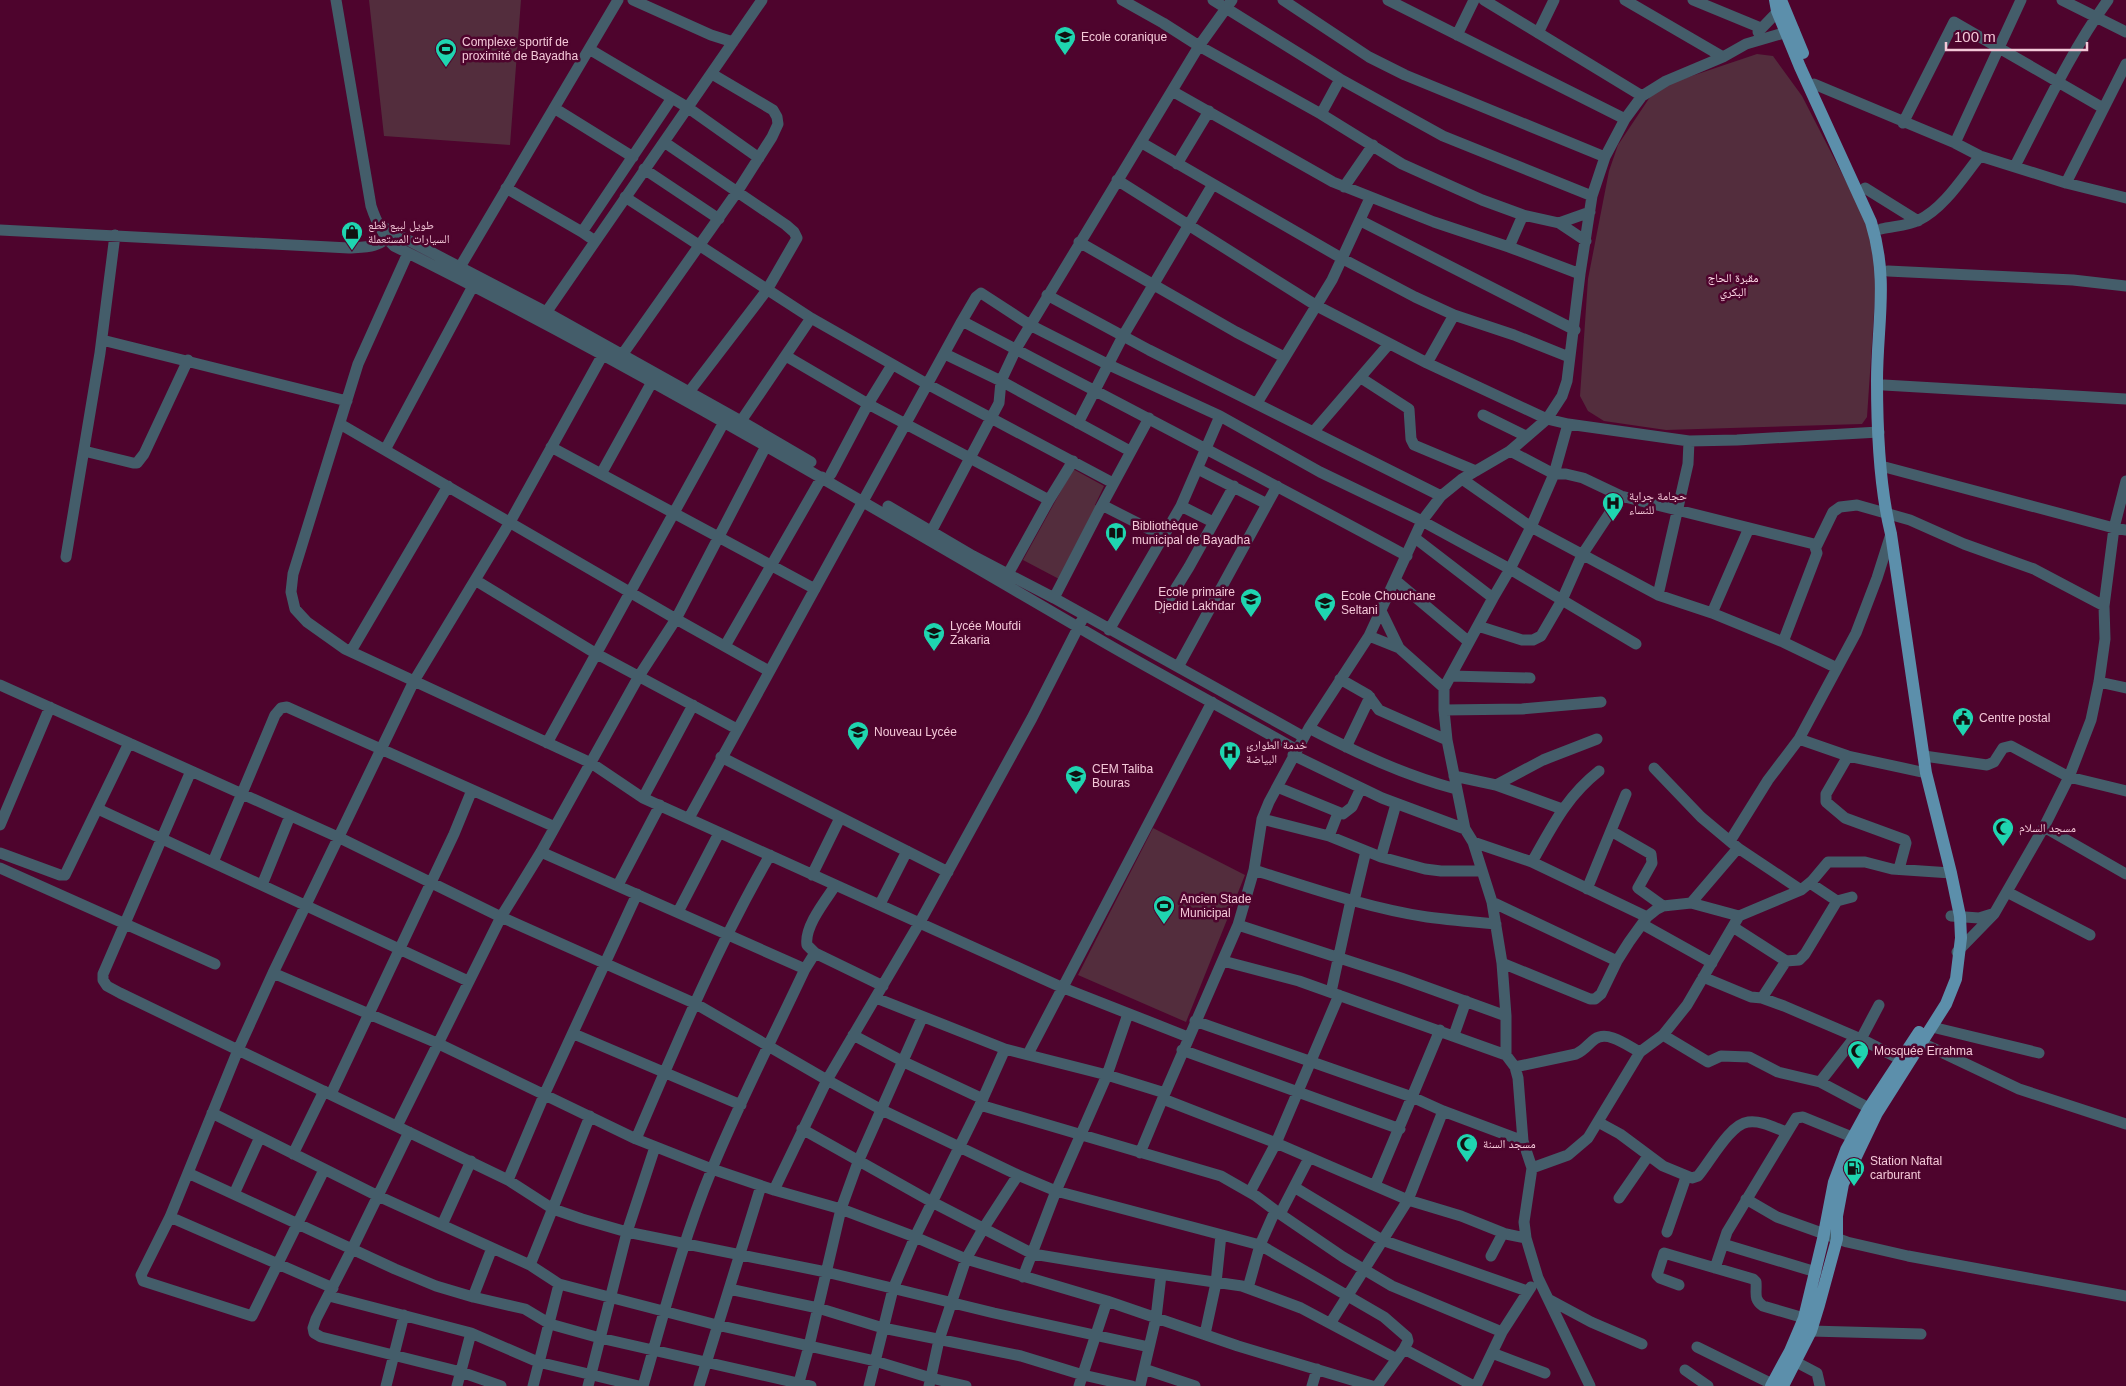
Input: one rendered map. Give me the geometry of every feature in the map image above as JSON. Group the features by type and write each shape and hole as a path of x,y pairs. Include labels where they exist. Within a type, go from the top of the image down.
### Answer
{"main road":[{"path":"1776,1385 1796,1362 1811,1331 1837,1239 1839,1200 1843,1184 1878,1114 1946,1004 1956,979 1956,916 1951,873 1926,773 1890,534 1885,512 1877,381 1882,276 1877,241 1871,222 1779,4"},
{"path":"1790,31 1865,188 1881,229 1888,271 1889,295 1884,385 1879,432"},
{"path":"1776,1385 1804,1318 1816,1272 1834,1182 1852,1137 1945,991 1956,954"}],"street":[{"path":"336,0 371,206 377,224 389,235 460,267 605,351 652,382 766,446 865,497 1079,626 1295,752 1361,788 1396,804 1465,829"},
{"path":"460,267 618,0"},
{"path":"633,0 711,35 733,42"},
{"path":"543,316 762,0"},
{"path":"1122,0 1164,23 1199,46 1321,114 1402,164 1433,179 1522,215 1560,223 1586,241"},
{"path":"1213,0 1229,4 1340,79 1443,136 1592,196"},
{"path":"1283,0 1354,48 1396,70 1605,157"},
{"path":"1388,0 1625,119"},
{"path":"1457,35 1474,0"},
{"path":"1484,0 1642,96"},
{"path":"1538,33 1554,0"},
{"path":"1625,0 1723,58"},
{"path":"1693,0 1762,28"},
{"path":"1955,143 2022,0"},
{"path":"2062,0 2126,32"},
{"path":"2015,166 2059,82 2096,17 2108,0"},
{"path":"932,530 999,403 1001,381 1016,349 1199,46 1229,4"},
{"path":"1140,1153 1182,1050 1238,925 1254,870 1262,819 1306,732 1369,636 1422,521 1441,496 1462,479 1510,451 1547,418 1562,396 1567,381 1569,358 1575,330 1580,274 1592,196 1605,157 1625,119 1642,96 1666,81 1723,58 1746,44 1762,28 1779,4"},
{"path":"1904,123 1954,22 2103,108"},
{"path":"1746,44 1790,31"},
{"path":"589,49 687,107 759,158"},
{"path":"2066,183 2126,64"},
{"path":"622,355 719,219 759,158 778,124 777,116 773,110 712,74"},
{"path":"1321,114 1340,79"},
{"path":"1814,84 1955,143 1980,156 2066,183 2126,198"},
{"path":"1172,90 1344,187 1434,222 1510,247 1580,274"},
{"path":"582,232 672,98"},
{"path":"554,108 632,157"},
{"path":"1178,164 1208,111"},
{"path":"664,142 786,225 794,232 797,238 767,290 689,392"},
{"path":"1142,143 1343,259 1454,315 1514,335 1569,358"},
{"path":"1344,187 1373,145"},
{"path":"1881,229 1918,221 1939,204 1980,156"},
{"path":"644,169 719,219"},
{"path":"618,179 633,187"},
{"path":"1117,180 1317,306 1427,363 1547,418 1568,424 1689,441 1879,432"},
{"path":"1078,423 1107,364 1213,184"},
{"path":"506,188 595,241"},
{"path":"1865,188 1918,221"},
{"path":"626,197 811,318 991,419 1114,483"},
{"path":"1257,403 1317,306 1343,259 1370,198"},
{"path":"1560,223 1590,212"},
{"path":"1510,247 1522,215"},
{"path":"1361,221 1575,330"},
{"path":"0,230 349,248 375,246 389,235"},
{"path":"389,235 394,246 473,286 543,316"},
{"path":"66,557 102,340 115,236"},
{"path":"1079,242 1284,357"},
{"path":"408,253 358,364 293,574 291,592 295,608 307,622 350,651 591,764 643,798 1061,987 1188,1037"},
{"path":"1888,271 2073,280 2126,286"},
{"path":"385,450 473,286"},
{"path":"689,818 962,321 976,297 981,293 1030,325 1107,364 1220,416 1320,472 1422,521 1510,569 1636,644"},
{"path":"1047,295 1123,336 1441,496"},
{"path":"1427,363 1454,315"},
{"path":"741,421 811,318"},
{"path":"962,321 1094,392 1206,448 1407,556"},
{"path":"102,340 347,400"},
{"path":"1314,431 1389,344"},
{"path":"605,351 622,355 741,421 827,476"},
{"path":"324,1170 252,1316 143,1281 141,1275 170,1217 238,1050 273,973 340,838 414,681 510,522 605,351"},
{"path":"945,354 1001,381 1130,451"},
{"path":"786,356 868,404 1049,500"},
{"path":"84,451 132,464 137,463 144,454 188,360"},
{"path":"725,646 892,365"},
{"path":"1361,378 1409,409 1411,439 1414,445 1476,471"},
{"path":"601,474 652,382"},
{"path":"1884,385 2126,399"},
{"path":"1109,630 1181,506 1220,416"},
{"path":"1483,416 1526,436"},
{"path":"1054,598 1149,418"},
{"path":"547,743 724,422"},
{"path":"340,424 769,671"},
{"path":"1568,424 1554,474 1531,527 1444,688 1444,710 1447,740 1465,829 1473,842 1492,902 1496,924 1502,963 1506,1016 1506,1054 1515,1067 1522,1140 1532,1168 1524,1222 1526,1238 1538,1278 1590,1386"},
{"path":"1658,595 1688,464 1689,441"},
{"path":"397,1126 501,917 541,852 639,676 676,619 766,446"},
{"path":"551,447 815,589"},
{"path":"1510,451 1554,474 1566,474 1582,478 1621,496 1814,544 1816,547"},
{"path":"1008,574 1049,500 1073,462"},
{"path":"1882,466 2126,530"},
{"path":"1198,469 1267,504"},
{"path":"1462,479 1531,527 1658,595 1712,613 1783,642 1837,668"},
{"path":"1956,954 1994,914 2007,892 2044,827 2069,777 2090,720 2099,682 2105,639 2104,606 2114,528 2126,481"},
{"path":"350,651 448,486"},
{"path":"1164,609 1234,486"},
{"path":"1178,667 1277,486"},
{"path":"1478,626 1522,640 1533,640 1540,636 1562,600 1582,555 1621,496"},
{"path":"865,497 932,530 973,556 1054,598 1178,667 1306,732 1422,780 1456,789"},
{"path":"1102,505 1163,536"},
{"path":"1783,642 1817,553 1816,547 1829,519 1840,507 1857,505 1910,520 1991,554 2034,569 2104,606"},
{"path":"1181,506 1213,522"},
{"path":"1712,613 1749,528"},
{"path":"1691,903 1734,845 1768,780 1799,738 1856,633 1877,578 1890,534"},
{"path":"1415,538 1493,598"},
{"path":"474,580 595,653 737,729"},
{"path":"1395,580 1469,642"},
{"path":"1381,611 1399,648"},
{"path":"774,1190 827,1080 948,872 1032,718 1084,616"},
{"path":"1369,636 1399,648 1444,688"},
{"path":"1451,676 1530,678"},
{"path":"1340,679 1370,697 1379,710 1447,740"},
{"path":"2099,682 2126,688"},
{"path":"0,685 340,838 501,917 696,1004 882,1110 1018,1175 1056,1191 1260,1245 1384,1317 1398,1328 1408,1340 1377,1386"},
{"path":"1346,747 1370,697"},
{"path":"1028,1054 1061,987 1212,702"},
{"path":"1444,710 1522,709 1601,702"},
{"path":"643,798 693,705"},
{"path":"0,825 50,707"},
{"path":"213,862 270,725 281,708 287,707 555,827"},
{"path":"1799,738 1848,756 1926,773"},
{"path":"1496,784 1542,760 1597,739"},
{"path":"0,853 60,876 66,876 129,743"},
{"path":"1924,756 1988,765 1994,762 2003,748 2011,746 2069,777 2126,791"},
{"path":"1848,756 1826,794 1826,802 1844,818 1905,840 1906,843 1899,869"},
{"path":"721,757 948,872"},
{"path":"1654,768 1701,818 1734,845 1805,887 1837,901 1852,897"},
{"path":"191,771 103,974 102,980 107,986 471,1161 508,1180 553,1209 628,1232 826,1272 1149,1347"},
{"path":"1532,862 1562,808 1580,787 1599,771"},
{"path":"1454,776 1496,784 1562,808"},
{"path":"1277,787 1338,812 1345,813 1350,809 1361,788"},
{"path":"293,1154 328,1092 368,1014 454,834 472,790"},
{"path":"1587,889 1626,794"},
{"path":"1381,857 1396,804"},
{"path":"618,886 660,805"},
{"path":"98,809 468,981"},
{"path":"1329,836 1338,812"},
{"path":"262,885 290,816"},
{"path":"812,875 840,818"},
{"path":"1262,819 1329,836 1381,857 1425,868 1441,871 1482,870"},
{"path":"2044,827 2126,874"},
{"path":"1611,831 1651,854 1652,863 1638,888 1663,906"},
{"path":"678,912 719,833"},
{"path":"1473,842 1532,862 1587,889 1644,920 1712,963"},
{"path":"1250,1192 1276,1143 1310,1062 1335,994 1339,958 1366,851"},
{"path":"541,852 805,969"},
{"path":"880,904 907,852"},
{"path":"636,1139 728,935 770,855"},
{"path":"1532,1168 1558,1160 1575,1151 1588,1138 1640,1052 1663,1035 1687,1005 1739,916 1805,887 1828,862 1865,862 1899,869 1951,873"},
{"path":"0,868 215,964"},
{"path":"1254,870 1353,901 1427,917 1496,924"},
{"path":"835,886 817,913 806,937 806,946 815,953 883,986"},
{"path":"2007,892 2090,935"},
{"path":"508,1180 545,1094 637,894"},
{"path":"1733,927 1786,961 1796,961 1802,957 1837,901"},
{"path":"1492,902 1617,961"},
{"path":"1502,963 1590,999 1595,999 1602,994 1617,961 1644,920 1663,906 1691,903 1739,916"},
{"path":"1956,916 1978,918 1994,914"},
{"path":"1238,925 1506,1016"},
{"path":"643,1386 685,1243 712,1169 805,969 815,953"},
{"path":"1223,961 1335,994 1506,1054"},
{"path":"1762,998 1786,961"},
{"path":"273,973 437,1043 636,1139 712,1169 761,1186 841,1209 966,1259 1107,1302 1238,1346 1372,1386"},
{"path":"1703,977 1751,997 1762,998 1858,1038 1900,1059"},
{"path":"876,998 922,1018 1005,1049 1107,1075 1164,1096 1408,1200 1462,1216 1503,1233 1526,1238"},
{"path":"1454,1035 1466,1001"},
{"path":"1820,1082 1858,1038 1879,1004"},
{"path":"1023,1277 1056,1191 1107,1075 1128,1014"},
{"path":"798,1384 809,1346 841,1209 858,1162 922,1018"},
{"path":"1195,1021 1412,1097 1443,1111 1522,1140"},
{"path":"1932,1027 2039,1053"},
{"path":"1376,1185 1440,1030"},
{"path":"574,1034 741,1105"},
{"path":"853,1035 982,1102 1080,1135 1221,1176 1250,1192 1278,1213 1392,1286 1502,1332"},
{"path":"1663,1035 1708,1062 1721,1056 1729,1058 1745,1056 1778,1072 1820,1082 1869,1108"},
{"path":"1515,1067 1576,1054 1584,1051 1600,1036 1617,1040 1640,1052"},
{"path":"1922,1044 2019,1089 2126,1124"},
{"path":"869,1386 893,1289 915,1237 960,1148 1005,1049"},
{"path":"1182,1050 1400,1128"},
{"path":"1331,1322 1408,1200 1443,1111"},
{"path":"212,1113 378,1196 530,1266 559,1284 717,1326 875,1360 930,1382 966,1386"},
{"path":"530,1266 590,1116"},
{"path":"1715,1268 1726,1232 1764,1173 1786,1132 1796,1118 1803,1117 1852,1137"},
{"path":"1598,1122 1620,1134 1662,1166 1692,1178 1698,1176 1721,1144 1738,1126 1745,1122 1758,1122 1786,1132"},
{"path":"802,1129 858,1162 1033,1254 1248,1288 1301,1308 1475,1386 1502,1332 1527,1291 1538,1278"},
{"path":"409,1132 313,1328 316,1335 461,1372 501,1386"},
{"path":"234,1194 260,1137"},
{"path":"588,1386 628,1232 655,1147"},
{"path":"1619,1198 1648,1156"},
{"path":"1248,1288 1260,1245 1309,1158"},
{"path":"442,1225 471,1161"},
{"path":"188,1173 436,1286 525,1309 550,1324 600,1338 811,1386"},
{"path":"930,1382 939,1340 966,1259 983,1228 1018,1175"},
{"path":"1667,1232 1686,1177"},
{"path":"699,1386 761,1186"},
{"path":"1294,1187 1382,1240 1527,1291"},
{"path":"1746,1199 1777,1217 1837,1239 1908,1256 2126,1296"},
{"path":"170,1217 278,1264 331,1292 404,1315 471,1333 538,1362 640,1386"},
{"path":"1491,1256 1503,1233"},
{"path":"1205,1334 1216,1283 1221,1235"},
{"path":"1723,1244 1816,1272"},
{"path":"473,1297 492,1248"},
{"path":"1679,1285 1657,1275 1664,1253 1754,1280 1756,1298 1761,1305 1804,1318"},
{"path":"1140,1386 1156,1318 1161,1275"},
{"path":"533,1386 559,1284"},
{"path":"728,1290 818,1308 883,1328 1020,1356 1081,1380 1132,1386"},
{"path":"1550,1300 1590,1322 1642,1344"},
{"path":"1081,1380 1094,1335 1107,1302"},
{"path":"386,1386 404,1315"},
{"path":"1811,1331 1921,1334"},
{"path":"458,1386 471,1333"},
{"path":"1697,1347 1776,1385"},
{"path":"1492,1353 1545,1373"},
{"path":"1796,1362 1817,1373 1820,1386"},
{"path":"1144,1369 1191,1385"},
{"path":"1312,1386 1317,1369"},
{"path":"1685,1370 1708,1386"}],"green space":[{"name":"Complexe sportif de proximité de Bayadha","path":"369,0 521,0 510,145 384,136"},
{"name":"مقبرة الحاج البكري","path":"1757,54 1773,56 1802,96 1870,228 1877,269 1867,417 1862,424 1666,430 1604,421 1588,411 1580,396 1588,279 1609,171 1618,145 1650,97 1665,85"},
{"path":"1073,469 1104,486 1095,505 1099,507 1059,579 1023,560"},
{"name":"Ancien Stade Municipal","path":"1153,828 1245,875 1186,1022 1078,975"}],"place":[{"name":"Ecole coranique","path":"1065,56"},
{"name":"Complexe sportif de proximité de Bayadha","path":"446,68"},
{"name":"طويل لبيع قطع السيارات المستعملة","path":"352,251"},
{"name":"حجامة جراية للنساء","path":"1613,522"},
{"name":"Bibliothèque municipal de Bayadha","path":"1116,552"},
{"name":"Ecole primaire Djedid Lakhdar","path":"1251,618"},
{"name":"Ecole Chouchane Seltani","path":"1325,622"},
{"name":"Lycée Moufdi Zakaria","path":"934,652"},
{"name":"Centre postal","path":"1963,737"},
{"name":"Nouveau Lycée","path":"858,751"},
{"name":"خدمة الطوارئ البياضة","path":"1230,771"},
{"name":"CEM Taliba Bouras","path":"1076,795"},
{"name":"مسجد السلام","path":"2003,847"},
{"name":"Ancien Stade Municipal","path":"1164,925"},
{"name":"Mosquée Errahma","path":"1858,1070"},
{"name":"مسجد السنة","path":"1467,1163"},
{"name":"Station Naftal carburant","path":"1854,1187"}]}
